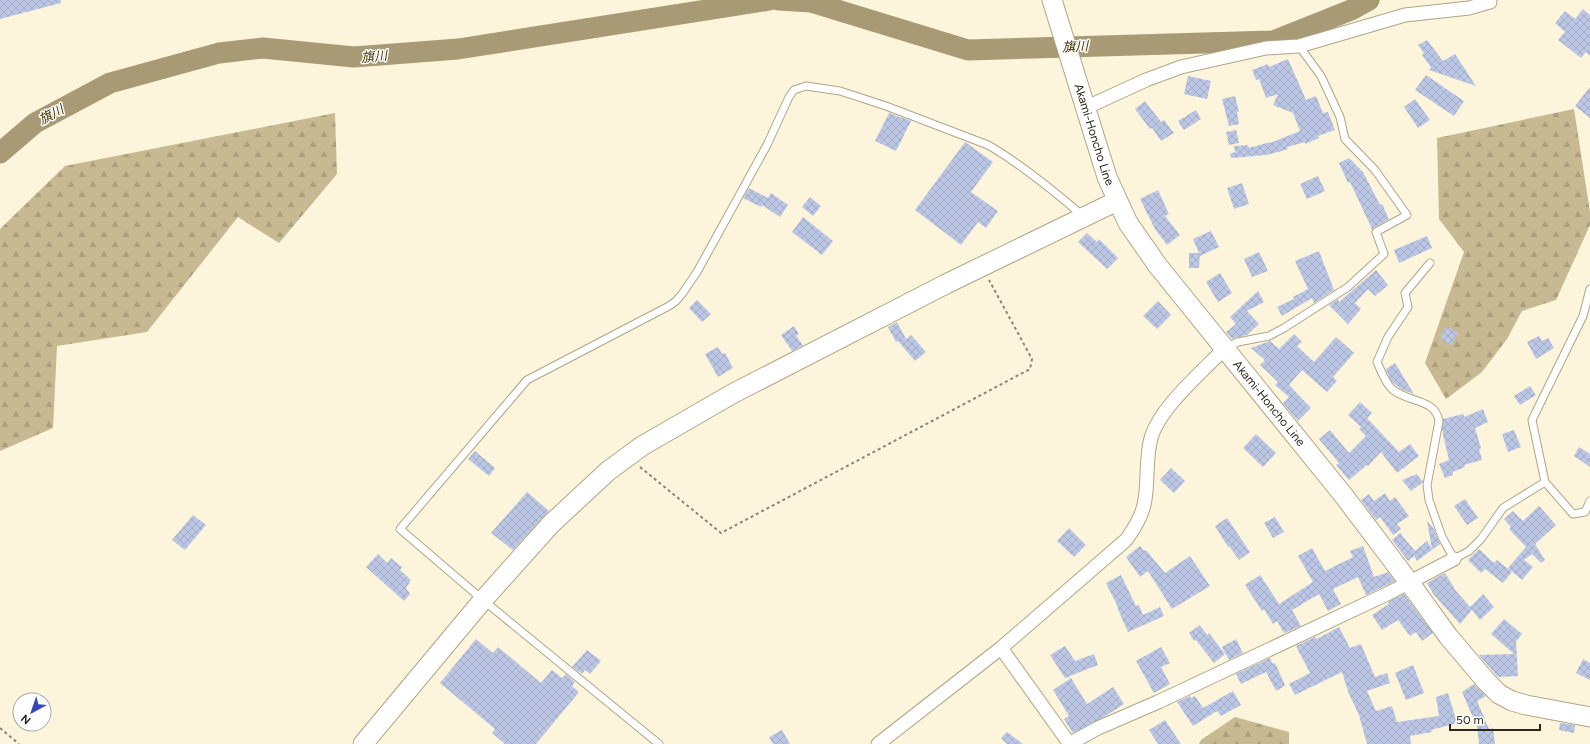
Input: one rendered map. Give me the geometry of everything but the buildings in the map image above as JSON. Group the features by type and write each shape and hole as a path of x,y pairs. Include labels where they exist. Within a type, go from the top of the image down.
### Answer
{"street":[{"name":"Akami-Honcho Line","path":"1052,0 1107,177 1128,223 1158,266 1344,496 1448,636 1486,681 1499,694 1512,701 1590,717"},
{"path":"1083,102 1182,67 1266,48 1299,46 1405,15 1469,8 1490,2"},
{"path":"363,744 483,600 551,524 603,476 628,457 682,422 732,394 981,267 1117,201"},
{"path":"878,744 1001,648 1126,540 1137,524 1144,505 1147,460 1152,436 1162,416 1176,398 1225,348"},
{"path":"1001,648 1069,743 1158,702 1454,559"}],"lane":[{"path":"1225,348 1238,342 1270,336 1348,287 1384,254 1376,232 1407,214 1375,170 1345,139 1340,117 1324,83 1299,46"},
{"path":"659,744 483,600 400,529 527,380 669,306 679,298 697,272 767,145 789,97 794,90 806,86 840,91 886,106 988,145 1002,153 1062,198 1083,217"},
{"path":"1430,263 1405,293 1408,307 1388,337 1377,362 1391,388 1400,395 1433,408 1438,414 1439,421 1427,485 1429,500 1442,537 1454,559 1473,547 1503,508 1545,482"},
{"path":"1590,289 1583,316 1532,420 1545,482 1573,514 1585,512 1590,501"}],"path":[{"path":"628,457 721,533 1030,369 1032,359 981,267"},
{"path":"0,728 20,744"}],"green space":[{"path":"1574,109 1590,212 1590,225 1556,300 1522,311 1507,339 1482,372 1446,399 1425,363 1464,252 1439,219 1437,138"},
{"path":"335,113 337,174 279,243 238,217 147,332 57,346 53,428 0,451 0,229 65,166"},
{"path":"1235,717 1289,732 1289,744 1199,744 1201,740"}],"waterway":[{"name":"旗川","path":"0,153 35,123 110,83 219,53 263,48 354,57 458,49 770,0"},
{"name":"旗川","path":"779,0 811,2 968,50 1273,41 1351,10 1369,0"}]}
